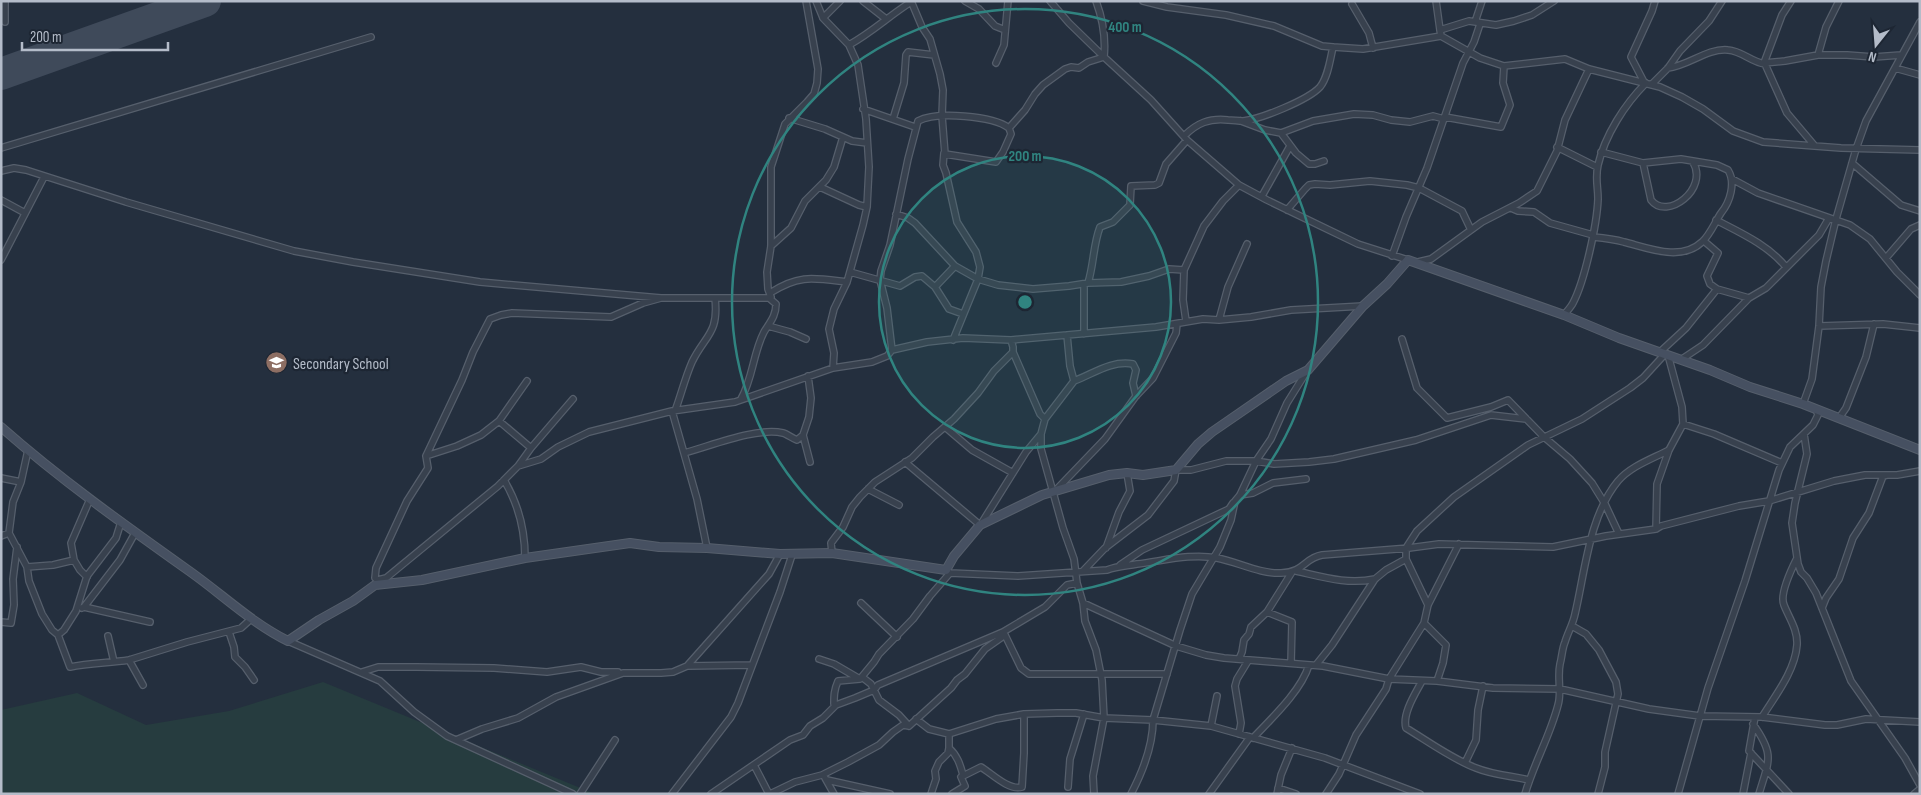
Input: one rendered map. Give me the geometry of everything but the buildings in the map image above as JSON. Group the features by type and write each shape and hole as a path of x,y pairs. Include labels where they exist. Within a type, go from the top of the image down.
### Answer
{"main road":[{"path":"1,427 135,533 251,619 288,641 319,620 354,601 377,583 422,580 526,558 630,542 659,547 707,548 792,555 832,553 948,572 954,556 980,524 1042,495 1109,475 1143,474 1176,470 1198,444 1212,432 1286,381 1308,370 1363,306 1387,284 1408,260 1564,315 1619,338 1682,359 1750,387 1803,404 1920,450"}],"street":[{"path":"5,1 5,22"},
{"path":"741,399 747,388 755,351 775,316 776,309 776,304 770,296 768,289 767,272 771,246 771,167 785,124 789,118 808,102 814,94 817,83 818,69 806,1"},
{"path":"816,1 823,18 849,45 858,65 864,109 869,184 867,207 850,272 834,309 828,329 832,345 833,368"},
{"path":"823,18 840,1"},
{"path":"863,1 886,19"},
{"path":"965,1 979,9 996,26 1005,30"},
{"path":"996,63 1004,45 1008,1"},
{"path":"1050,1 1069,23 1150,100 1185,138 1239,185 1358,244 1408,260"},
{"path":"1096,1 1103,26 1104,57"},
{"path":"1143,1 1167,7 1219,13 1274,26 1322,46 1363,49 1441,33 1462,22 1496,25 1514,22 1532,15 1550,3"},
{"path":"1436,1 1441,33 1468,52 1489,62 1504,66 1565,59 1589,69 1647,83 1682,97 1703,109 1725,126 1744,136 1763,142 1856,149 1920,150"},
{"path":"1392,256 1445,118 1478,23 1476,19 1482,1"},
{"path":"1647,83 1631,57 1655,1"},
{"path":"1564,315 1573,303 1580,284 1593,236 1598,198 1595,180 1597,167 1601,152 1613,127 1638,91 1668,68 1676,56 1709,22 1722,1"},
{"path":"1790,1 1782,15 1764,63 1787,113 1814,145"},
{"path":"1818,55 1826,27 1839,1"},
{"path":"849,45 876,29 907,2 930,39 943,90 942,116 946,154 944,153 943,165 952,208 957,222 973,246 980,267 978,278 953,340"},
{"path":"1352,4 1369,33 1373,48"},
{"path":"1803,404 1812,379 1819,326 1821,287 1832,219 1866,121 1920,22"},
{"path":"1,148 371,37"},
{"path":"1084,334 1086,284 1094,258 1094,248 1100,227 1113,222 1130,205 1131,186 1155,185 1159,183 1166,164 1185,138 1205,121 1213,119 1241,121 1261,117 1303,99 1319,88 1325,78 1333,48"},
{"path":"1668,68 1686,64 1718,50 1742,53 1759,63 1778,62 1818,55 1874,57 1901,55"},
{"path":"894,119 904,83 906,55 908,52 934,55"},
{"path":"1009,128 1025,110 1035,94 1057,74 1071,67 1079,68 1088,62 1104,57"},
{"path":"1241,121 1264,130 1281,133 1313,121 1354,114 1372,115 1410,122 1433,116 1501,127 1510,104 1503,83 1504,66"},
{"path":"1895,68 1920,75"},
{"path":"1418,262 1431,259 1471,230 1537,191 1547,173 1565,120 1589,69"},
{"path":"864,109 916,127"},
{"path":"892,350 887,308 880,280 881,271 890,246 916,127 921,119 942,116 996,122 1009,128 1011,134 996,162 946,154"},
{"path":"789,118 852,141 867,143"},
{"path":"1281,133 1290,146 1309,164 1324,161"},
{"path":"771,246 791,228 805,201 820,187 834,167 843,137"},
{"path":"1262,196 1290,146"},
{"path":"1557,148 1597,167"},
{"path":"1511,208 1518,211 1534,212 1550,223 1593,236 1623,241 1664,252 1686,250 1704,241 1729,200 1732,179 1728,170 1723,167 1681,159 1643,163 1601,152"},
{"path":"1643,163 1651,200 1654,204 1663,206 1677,204 1692,192 1696,184 1697,175 1693,162"},
{"path":"1852,163 1901,205 1920,211"},
{"path":"1,171 18,168 257,241 309,254 480,282 661,298"},
{"path":"1,260 44,177"},
{"path":"1732,179 1758,193 1832,219 1861,232 1920,294"},
{"path":"1288,210 1304,189 1314,184 1370,181 1407,185 1419,188 1462,211 1471,230"},
{"path":"1186,321 1183,300 1184,270 1204,226 1223,201 1239,185"},
{"path":"820,187 867,207"},
{"path":"1,200 25,213"},
{"path":"896,214 908,218 915,223 955,266 978,278 998,285 1033,289 1130,282 1169,269 1184,270"},
{"path":"1682,359 1703,344 1748,298 1766,288 1819,235 1832,219"},
{"path":"1716,220 1766,248 1778,257 1786,267"},
{"path":"1886,258 1912,229 1920,225"},
{"path":"1704,241 1718,253 1707,276 1710,284 1717,289 1748,298"},
{"path":"1219,320 1228,286 1247,244"},
{"path":"935,287 955,266"},
{"path":"850,272 900,286 915,277 922,276 935,287 949,308 963,314"},
{"path":"573,399 518,466 504,480 386,578 377,583 375,578 376,568 406,500 428,468 426,456 490,319 501,315 525,313 610,317 643,303 661,298 681,296 716,298 770,296 785,284 793,281 814,278 847,282"},
{"path":"1428,605 1406,560 1406,548 1417,531 1454,497 1515,453 1582,419 1643,378 1717,289"},
{"path":"707,548 697,498 674,411 692,363 712,332 717,316 716,298"},
{"path":"518,466 540,459 564,444 589,432 674,411 735,402 833,368 872,362 887,356 892,350 927,342 987,338 1011,340 1084,334 1177,324 1203,319 1219,320 1251,317 1291,310 1363,306"},
{"path":"1053,493 1066,481 1073,470 1105,439 1136,396 1153,378 1176,333 1177,324"},
{"path":"1819,326 1874,324 1920,328"},
{"path":"1839,418 1846,408 1866,357 1874,324"},
{"path":"768,326 806,339"},
{"path":"1067,335 1070,366 1074,381"},
{"path":"1402,339 1417,388 1448,418 1491,407 1508,400 1544,437 1570,459 1592,483 1620,534"},
{"path":"1011,340 1014,346 1013,352 1040,414 1045,419"},
{"path":"832,553 831,543 843,527 852,507 868,489 875,482 905,462 954,419 978,393 994,371 1013,352"},
{"path":"1656,529 1657,484 1670,450 1683,424 1682,407 1664,354"},
{"path":"1094,794 1093,776 1104,718 1103,691 1096,650 1085,621 1084,603 1077,583 1079,571 1053,493 1040,445 1041,434 1045,419 1074,381 1099,371 1108,365 1133,364 1136,370 1133,383 1136,396"},
{"path":"836,705 834,704 833,691 838,680 861,678 879,654 897,637 948,572 1018,576 1107,570 1119,565 1142,550 1229,509 1240,495 1256,461 1271,438 1287,403 1308,370"},
{"path":"684,453 729,439 757,434 784,433 797,440 803,435 809,417 811,398 808,376"},
{"path":"426,456 457,446 481,435 499,421 526,381"},
{"path":"1678,794 1700,716 1782,464 1794,442 1813,425 1818,415 1816,409"},
{"path":"1079,571 1134,527 1159,503 1174,481 1176,470 1191,470 1226,462 1256,461 1274,464 1334,459 1416,440 1491,415 1526,419"},
{"path":"499,421 531,448"},
{"path":"1683,424 1769,456 1782,464"},
{"path":"945,427 972,450 1013,473"},
{"path":"905,462 980,524 1026,452 1041,434"},
{"path":"1804,434 1807,454 1793,513 1792,528 1800,572 1811,585 1822,608 1846,671 1877,720 1905,758 1920,785"},
{"path":"803,435 810,462"},
{"path":"28,450 13,502 8,533 27,567 29,581 42,614 52,630 58,635 70,667 89,663 129,660 241,628 251,619"},
{"path":"1525,794 1529,780 1549,736 1558,704 1560,664 1565,640 1572,626 1592,539 1605,504 1617,483 1627,473 1670,450"},
{"path":"1239,659 1244,640 1249,634 1251,627 1267,612 1294,571 1316,556 1439,544 1542,548 1562,546 1592,539 1656,529 1660,526 1739,506 1797,494 1818,485 1834,481 1865,475 1920,471"},
{"path":"1106,548 1119,512 1130,491 1127,473"},
{"path":"1822,608 1826,598 1839,579 1853,538 1869,513 1883,476 1887,474"},
{"path":"1,478 20,482"},
{"path":"1240,495 1253,493 1273,483 1306,479"},
{"path":"504,480 519,511 525,540 526,558"},
{"path":"868,489 899,505"},
{"path":"87,576 80,570 74,560 71,543 90,499"},
{"path":"1131,794 1148,752 1153,734 1154,720 1192,594 1214,558 1231,520 1235,501"},
{"path":"58,635 64,630 76,611 87,576 116,538 121,522"},
{"path":"1,536 8,533"},
{"path":"84,608 120,560 135,533"},
{"path":"1326,794 1344,765 1356,735 1386,689 1389,679 1424,623 1428,605 1459,544"},
{"path":"1,622 11,624 14,605 13,579 17,547"},
{"path":"687,666 769,574 780,554"},
{"path":"672,794 731,717 742,694 792,555"},
{"path":"1119,565 1184,557 1214,558 1263,571 1281,573 1294,571 1347,582 1363,582 1375,579"},
{"path":"1789,794 1748,749 1753,724 1779,690 1796,651 1796,634 1783,601 1785,588 1798,558"},
{"path":"27,567 74,560"},
{"path":"1316,665 1332,645 1375,579 1386,570 1406,560"},
{"path":"909,726 951,688 956,680 965,674 985,649 1004,633 1045,607 1068,586 1077,583"},
{"path":"861,603 897,637"},
{"path":"1084,603 1176,646 1206,655 1248,661 1316,665 1389,679 1560,690 1649,709 1700,716 1759,717 1825,725 1837,725 1866,719 1920,722"},
{"path":"76,611 84,608 150,622"},
{"path":"1267,612 1292,622 1291,663"},
{"path":"1424,623 1446,645 1445,657 1438,681"},
{"path":"1572,626 1586,634 1599,650 1616,682 1618,694 1605,752 1605,767 1598,794"},
{"path":"229,632 235,657 254,680"},
{"path":"1004,633 1026,673 1167,674"},
{"path":"711,794 790,740 803,735 810,726 823,718 836,705 874,690 878,685 899,675 1004,633"},
{"path":"108,636 114,662"},
{"path":"288,641 384,683 426,721 456,740 573,794"},
{"path":"819,659 834,664 871,684 881,703 892,709 909,726"},
{"path":"129,660 143,685"},
{"path":"1239,734 1241,723 1235,686 1248,661"},
{"path":"362,672 378,667 494,668 547,672 581,667 601,672 666,673 687,666 752,665"},
{"path":"1209,794 1252,737 1273,717 1300,683 1309,665"},
{"path":"456,740 482,728 518,718 556,697 623,673"},
{"path":"1422,681 1413,696 1405,722 1406,728 1477,769 1529,780"},
{"path":"1465,763 1476,740 1478,710 1483,686"},
{"path":"1211,726 1218,696"},
{"path":"916,719 929,729 949,734 996,719 1024,714 1084,714 1104,718 1154,720 1211,726 1292,748 1344,765 1400,788 1420,794"},
{"path":"961,777 980,767 1010,786 1022,787 1024,714"},
{"path":"1068,787 1070,759 1084,714"},
{"path":"1753,724 1762,736 1769,760 1759,794"},
{"path":"754,765 773,793 795,782 822,775 879,745 892,732 903,725 909,726"},
{"path":"931,794 936,779 934,771 939,762 948,753 949,734"},
{"path":"580,794 615,740"},
{"path":"949,748 961,766 963,775 961,777 968,794"},
{"path":"1292,748 1280,775 1277,791 1296,794"},
{"path":"1743,794 1751,754"},
{"path":"822,775 827,780 834,794"},
{"path":"827,780 890,794"},
{"path":"952,794 965,786"},
{"path":"1914,794 1920,789"}],"green space":[{"path":"323,682 595,794 1,794 1,710 77,693 146,725 229,711"}],"runway":[{"path":"1,74 205,1"}],"place":[{"name":"Secondary School","path":"277,363"}]}
